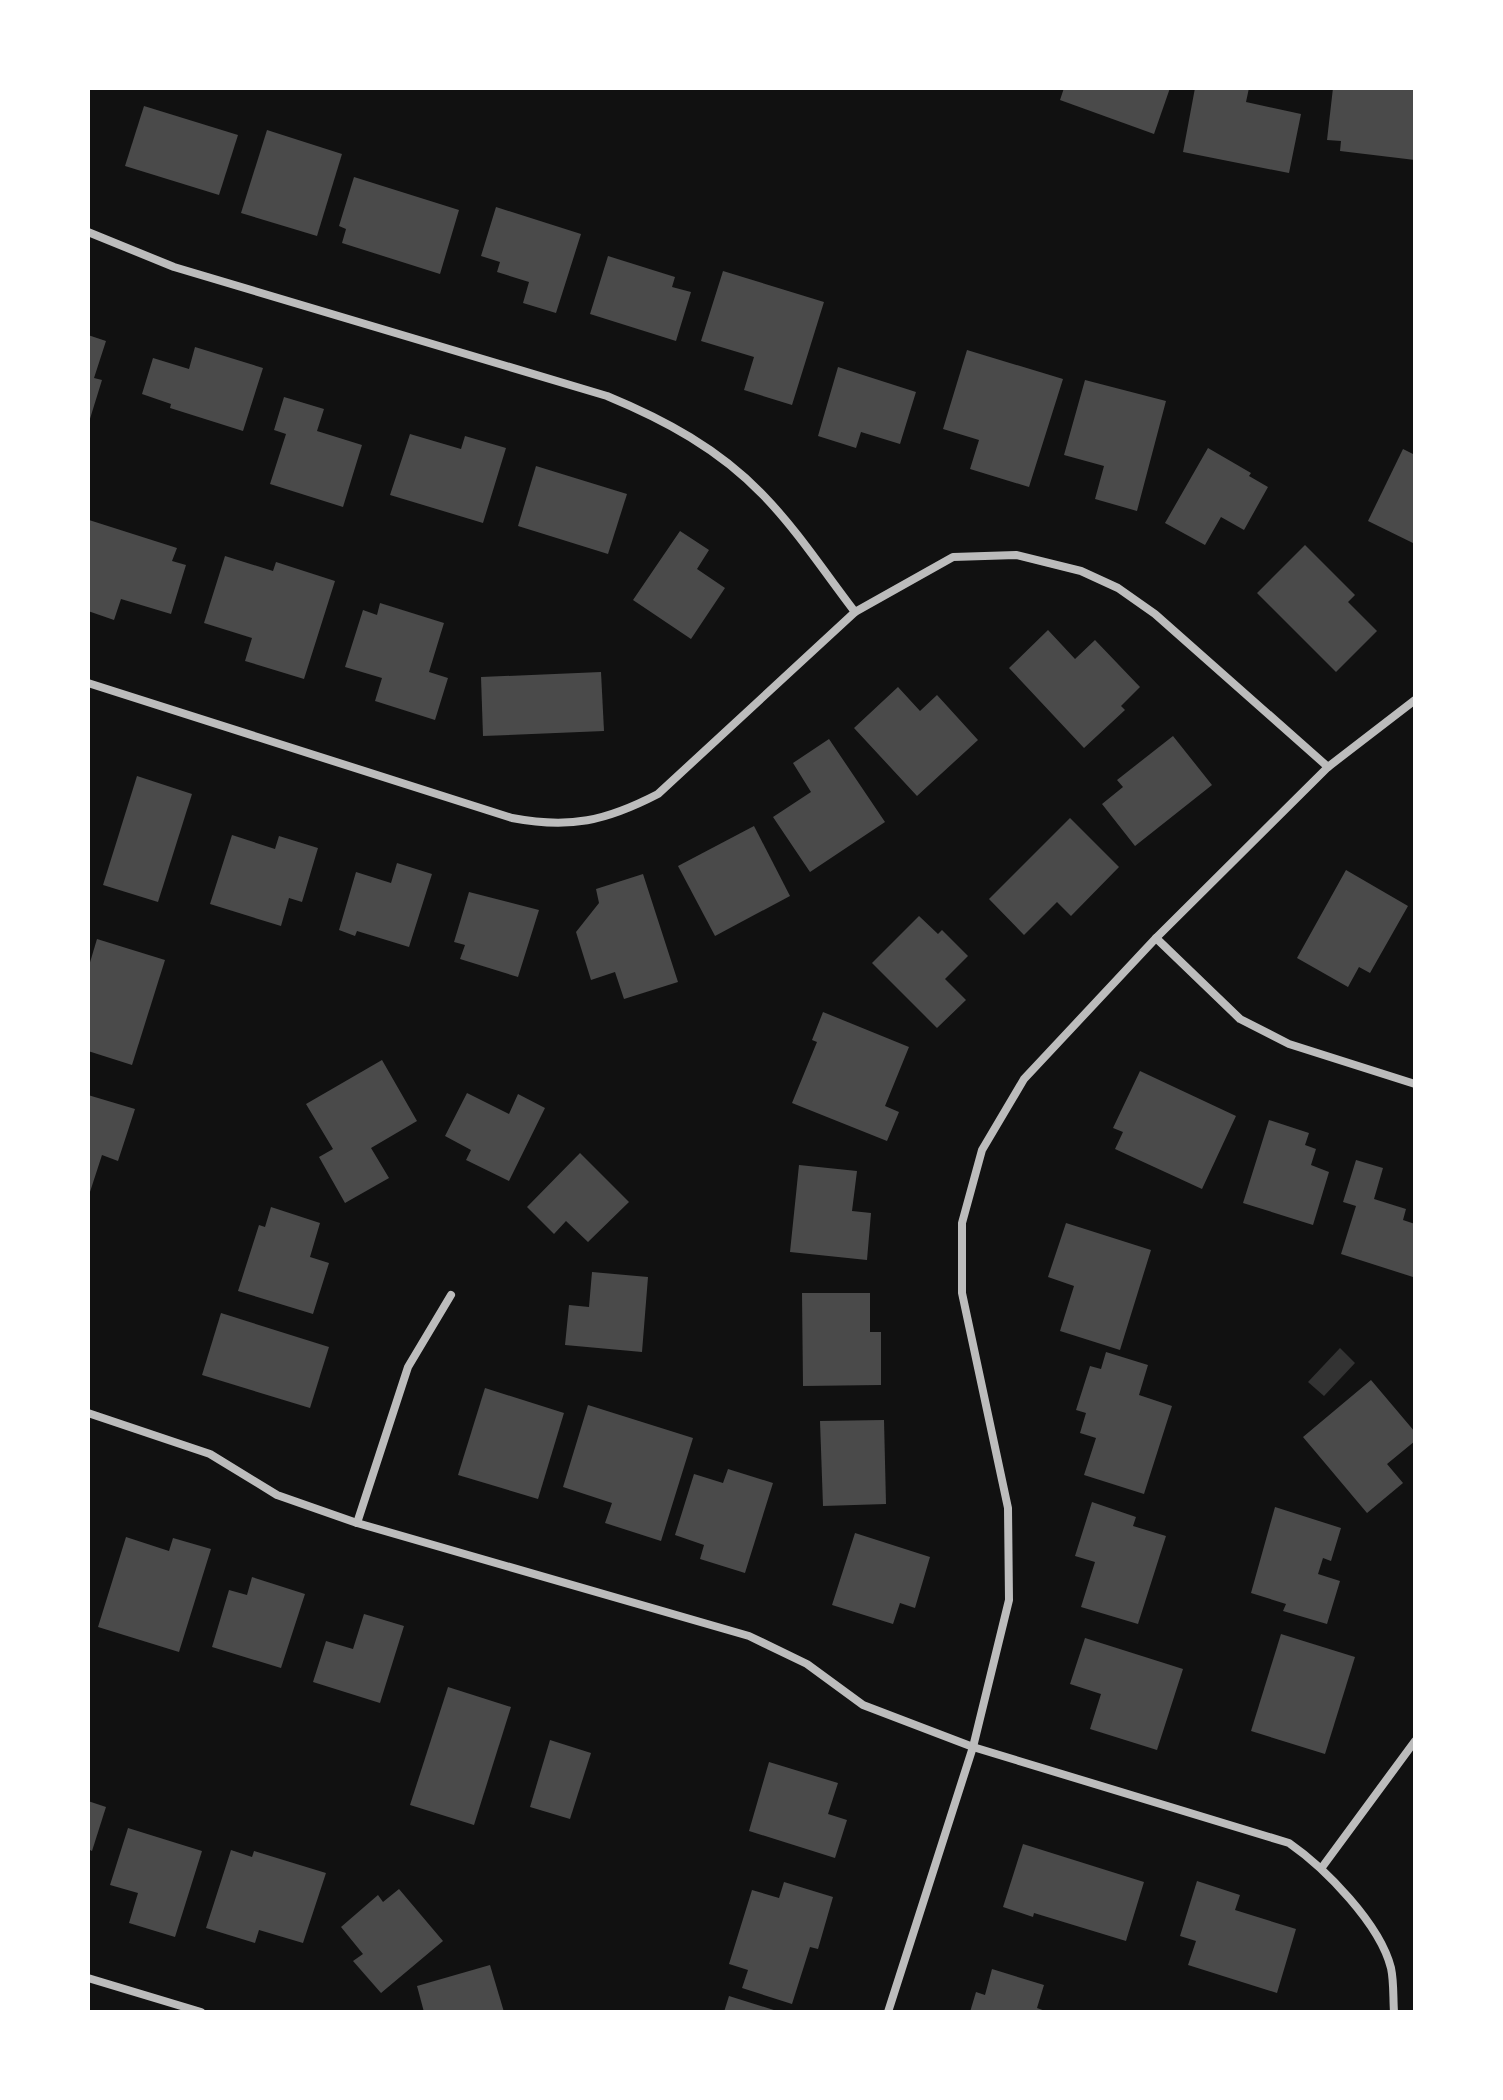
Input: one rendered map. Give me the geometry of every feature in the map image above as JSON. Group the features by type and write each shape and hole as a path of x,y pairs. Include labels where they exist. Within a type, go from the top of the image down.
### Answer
{"street":[{"path":"88,232 174,267 607,396 656,416 713,451 763,495 855,612"},
{"path":"88,683 512,818 544,824 577,823 621,813 658,794 855,612 953,557 1016,555 1081,571 1118,588 1155,614 1328,767"},
{"path":"888,2012 973,1747 1009,1600 1008,1508 962,1293 962,1223 982,1150 1024,1079 1156,938 1328,767 1415,700"},
{"path":"1156,938 1240,1019 1289,1044 1415,1084"},
{"path":"357,1523 408,1367 451,1295"},
{"path":"88,1413 210,1454 277,1495 357,1523 749,1636 807,1664 863,1705 973,1747 1289,1843 1323,1866 1366,1920 1391,1967 1394,2012"},
{"path":"1323,1866 1415,1741"},
{"path":"88,1978 201,2012"}],"shaded area":[{"path":"1340,1348 1355,1363 1324,1396 1308,1382"}],"building":[{"path":"1064,88 1170,88 1154,134 1060,100"},
{"path":"1195,88 1249,88 1246,102 1301,114 1289,173 1183,152"},
{"path":"1333,88 1415,88 1415,160 1340,151 1341,141 1327,140"},
{"path":"144,106 238,135 219,195 125,166"},
{"path":"267,130 342,154 317,236 241,213"},
{"path":"354,177 459,210 440,274 342,243 346,229 339,226"},
{"path":"496,207 581,234 556,313 523,303 529,282 497,272 500,262 481,256"},
{"path":"608,256 675,277 672,287 691,292 676,341 590,314"},
{"path":"723,271 824,302 792,405 744,390 754,357 701,341"},
{"path":"88,335 106,341 94,378 102,380 89,422"},
{"path":"195,347 263,368 243,431 170,408 171,404 142,394 153,358 189,369"},
{"path":"967,350 1063,379 1029,487 970,469 979,440 943,429"},
{"path":"838,367 916,392 900,444 861,432 856,448 818,436"},
{"path":"1085,380 1166,401 1137,511 1095,499 1104,466 1064,455"},
{"path":"284,397 324,409 317,431 362,445 343,507 270,484 286,434 274,430"},
{"path":"410,434 461,449 465,436 506,448 483,523 390,495"},
{"path":"1208,448 1251,473 1249,476 1268,487 1244,530 1221,517 1205,545 1165,523"},
{"path":"1403,449 1415,455 1415,544 1368,521"},
{"path":"536,466 627,494 608,554 518,526"},
{"path":"89,520 177,548 172,561 186,565 171,614 121,599 114,620 88,611"},
{"path":"680,531 709,550 697,569 725,588 691,639 633,600"},
{"path":"1305,545 1355,595 1348,602 1377,631 1336,672 1257,593"},
{"path":"225,556 273,571 276,562 335,581 304,679 245,661 252,638 204,623"},
{"path":"380,603 444,623 429,672 448,678 435,720 375,701 382,678 345,667 363,610 377,615"},
{"path":"1048,630 1075,659 1095,640 1140,687 1121,706 1125,710 1084,748 1009,668"},
{"path":"601,672 604,731 483,736 481,677"},
{"path":"898,687 920,711 937,695 978,740 917,796 854,728"},
{"path":"1173,736 1212,785 1135,846 1102,804 1123,787 1117,780"},
{"path":"829,739 885,822 810,872 773,817 811,792 793,763"},
{"path":"137,776 192,794 158,902 103,885"},
{"path":"1070,818 1119,867 1071,916 1057,902 1024,935 989,899"},
{"path":"754,826 790,896 715,936 678,866"},
{"path":"232,835 275,849 279,836 318,848 302,902 289,898 281,926 210,904"},
{"path":"397,863 432,874 409,947 357,931 355,936 339,930 356,872 391,883"},
{"path":"1346,870 1408,906 1370,973 1359,967 1348,987 1297,958"},
{"path":"643,874 678,982 624,999 615,972 591,980 576,932 599,903 596,889"},
{"path":"469,892 539,910 518,977 460,959 465,945 454,942"},
{"path":"919,916 938,934 942,930 968,956 945,979 966,1000 937,1028 872,963"},
{"path":"97,939 165,960 132,1065 88,1051 88,969"},
{"path":"823,1012 909,1047 885,1106 899,1112 887,1141 792,1103 817,1042 812,1040"},
{"path":"382,1060 417,1121 371,1148 389,1178 345,1203 319,1157 333,1149 306,1104"},
{"path":"1140,1071 1236,1116 1202,1189 1115,1149 1123,1132 1113,1128"},
{"path":"467,1093 509,1114 518,1094 545,1108 509,1181 466,1160 471,1150 445,1136"},
{"path":"88,1095 135,1109 118,1161 102,1155 89,1195"},
{"path":"1269,1120 1309,1133 1305,1145 1316,1149 1311,1165 1329,1172 1313,1225 1243,1203"},
{"path":"580,1153 629,1202 588,1242 566,1221 554,1234 527,1207"},
{"path":"1356,1160 1383,1168 1374,1199 1406,1209 1403,1220 1415,1224 1413,1277 1341,1254 1356,1206 1343,1202"},
{"path":"799,1165 857,1171 852,1211 871,1213 867,1260 790,1252"},
{"path":"271,1207 320,1223 310,1257 329,1263 313,1314 238,1291 259,1225 265,1227"},
{"path":"1066,1223 1151,1250 1120,1350 1060,1331 1074,1286 1048,1277"},
{"path":"592,1272 648,1277 642,1352 565,1345 569,1305 589,1307"},
{"path":"802,1293 870,1293 870,1332 881,1332 881,1385 803,1386"},
{"path":"221,1313 329,1347 310,1408 202,1375"},
{"path":"1106,1352 1148,1365 1139,1395 1172,1406 1144,1494 1084,1475 1096,1438 1080,1433 1086,1413 1076,1410 1090,1366 1101,1369"},
{"path":"1371,1380 1415,1432 1415,1441 1387,1464 1403,1483 1367,1513 1303,1437"},
{"path":"485,1388 564,1413 538,1499 458,1475"},
{"path":"588,1405 693,1438 661,1541 605,1523 612,1503 563,1487"},
{"path":"884,1420 886,1504 823,1506 820,1421"},
{"path":"728,1469 773,1483 745,1573 700,1559 704,1545 675,1535 694,1474 723,1483"},
{"path":"1092,1502 1136,1517 1133,1526 1166,1536 1138,1624 1081,1607 1095,1562 1075,1556"},
{"path":"1275,1507 1341,1528 1331,1561 1323,1558 1318,1574 1340,1581 1327,1624 1283,1611 1286,1604 1251,1593"},
{"path":"855,1533 930,1557 915,1608 900,1603 893,1624 832,1605"},
{"path":"126,1537 169,1551 173,1538 211,1549 179,1652 98,1627"},
{"path":"252,1577 305,1594 281,1668 212,1647 229,1590 247,1595"},
{"path":"364,1614 404,1626 380,1703 313,1682 326,1641 353,1649"},
{"path":"1281,1634 1355,1657 1325,1754 1251,1731"},
{"path":"1085,1638 1183,1669 1157,1750 1090,1729 1101,1694 1070,1684"},
{"path":"448,1687 511,1707 474,1825 410,1805"},
{"path":"550,1740 591,1753 570,1819 530,1807"},
{"path":"769,1762 838,1783 828,1814 847,1820 835,1858 749,1831"},
{"path":"88,1801 106,1807 92,1851 88,1849"},
{"path":"128,1828 202,1851 175,1937 129,1923 138,1893 110,1885"},
{"path":"1023,1844 1144,1882 1126,1941 1034,1913 1033,1917 1003,1907"},
{"path":"231,1850 252,1857 254,1851 326,1873 303,1943 259,1930 255,1943 206,1928"},
{"path":"1197,1881 1240,1895 1235,1910 1296,1929 1277,1993 1188,1965 1196,1941 1180,1936"},
{"path":"784,1882 833,1897 818,1949 810,1947 792,2004 742,1988 748,1970 729,1964 752,1890 779,1898"},
{"path":"399,1889 443,1941 381,1993 353,1961 363,1954 341,1927 378,1895 383,1902"},
{"path":"490,1965 504,2012 424,2012 417,1986"},
{"path":"992,1969 1044,1985 1037,2008 1048,2012 970,2012 976,1992 985,1995"},
{"path":"729,1996 777,2011 777,2012 724,2012"}]}
